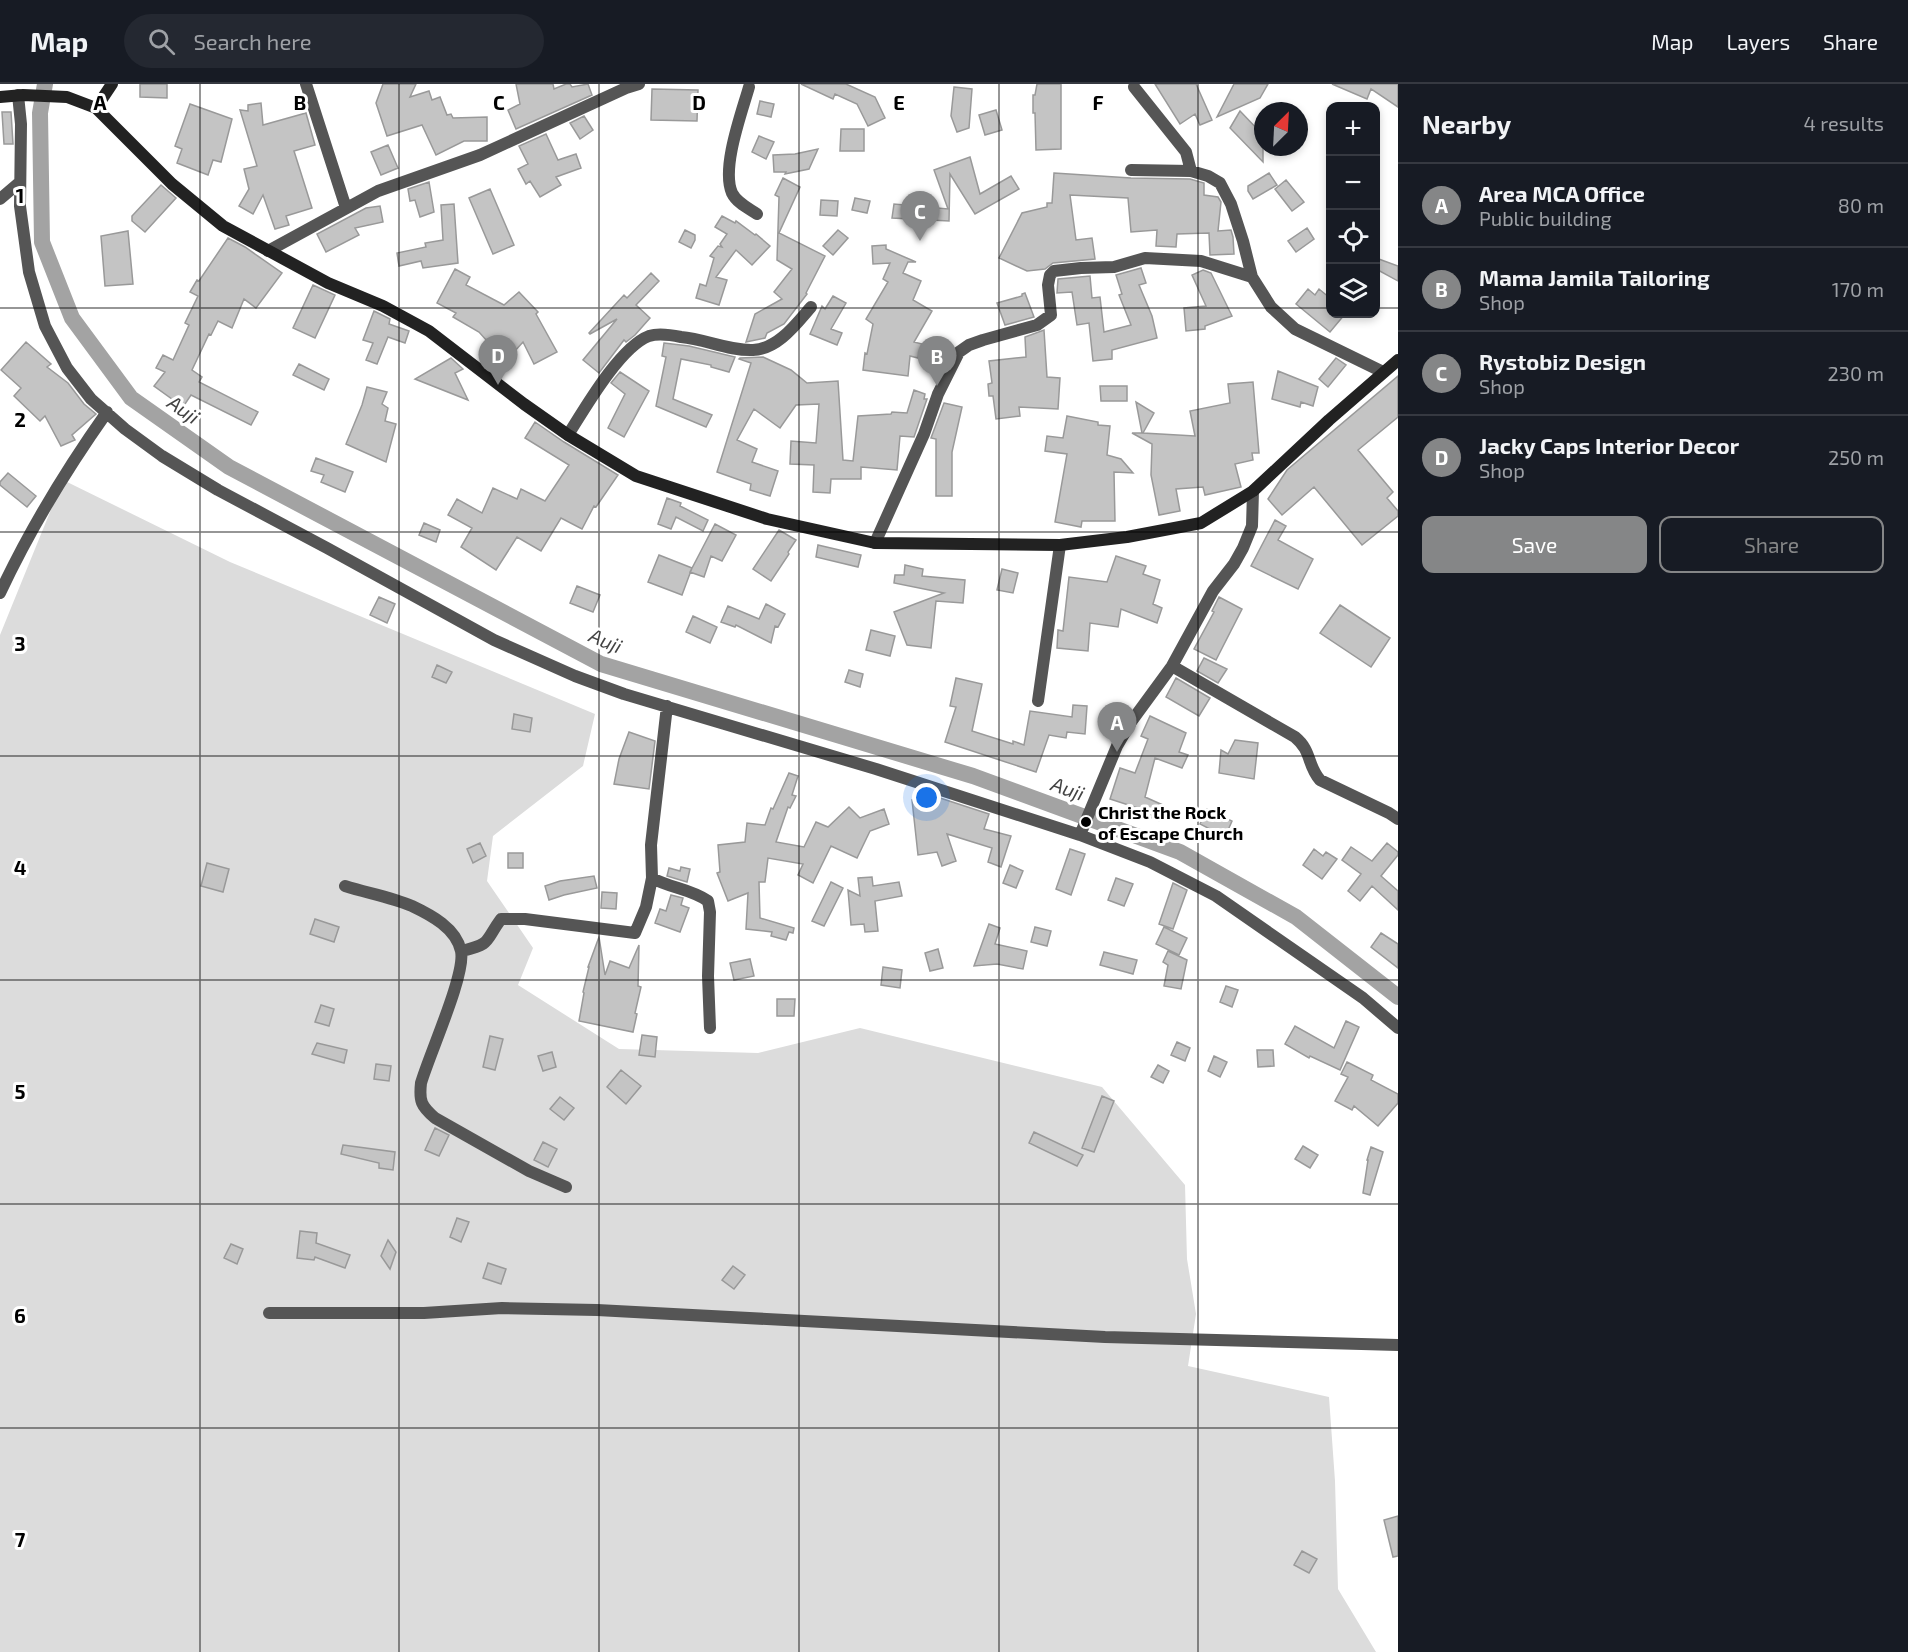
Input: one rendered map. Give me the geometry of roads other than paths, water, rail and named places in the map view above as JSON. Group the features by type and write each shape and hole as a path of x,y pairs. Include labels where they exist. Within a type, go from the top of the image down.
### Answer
{"street":[{"path":"96,108 112,84"},
{"path":"306,84 346,208"},
{"path":"268,251 378,190 480,155 639,84"},
{"path":"747,85 730,159 730,183 732,193 739,202 757,214"},
{"path":"1134,87 1186,152 1191,171"},
{"path":"21,95 20,207 29,272 45,326 67,368 92,399 125,429 162,456 218,490 494,640 575,676 1081,831 1150,862 1216,896 1364,998 1398,1028"},
{"path":"0,97 21,95 67,97 96,108 172,184 224,226 327,283 383,306 429,332 568,435 636,476 767,519 875,543 1060,545 1127,537 1200,523 1253,491 1398,360"},
{"path":"1131,170 1191,171 1208,176 1220,183 1231,204 1252,277 1271,307 1295,329 1383,372"},
{"path":"0,199 20,182"},
{"path":"875,543 924,434 938,394 959,352 969,345 1037,324 1051,315 1048,285 1050,275 1054,272 1114,267 1145,258 1201,261 1252,277"},
{"path":"568,435 615,366 636,345 650,336 663,334 754,350 765,347 791,330 811,307"},
{"path":"0,592 42,512 107,412"},
{"path":"1081,831 1117,746 1131,722 1172,666 1213,591 1243,548 1252,526 1253,491"},
{"path":"1038,701 1060,545"},
{"path":"1172,666 1295,736 1309,753 1314,773 1320,780 1398,819"},
{"path":"462,951 482,946 489,940 501,919 525,919 635,933 646,907 652,878 651,845 667,706"},
{"path":"652,878 665,885 698,894 708,901 711,912 708,976 710,1028"},
{"path":"345,886 411,906 441,922 456,936 462,951 462,964 455,987 421,1083 419,1097 424,1108 435,1118 529,1171 566,1187"},
{"path":"269,1313 424,1313 502,1308 597,1310 1094,1336 1398,1345"}],"waterway":[{"name":"Auji","path":"45,84 40,113 42,242 72,318 131,398 229,467 601,664 973,776 1180,852 1296,917 1398,997"}],"place":[{"name":"Rystobiz Design","path":"920,241"},
{"name":"Jacky Caps Interior Decor","path":"498,385"},
{"name":"Mama Jamila Tailoring","path":"937,386"},
{"name":"Area MCA Office","path":"1117,752"},
{"name":"Christ the Rock of Escape Church","path":"1086,822"}]}
